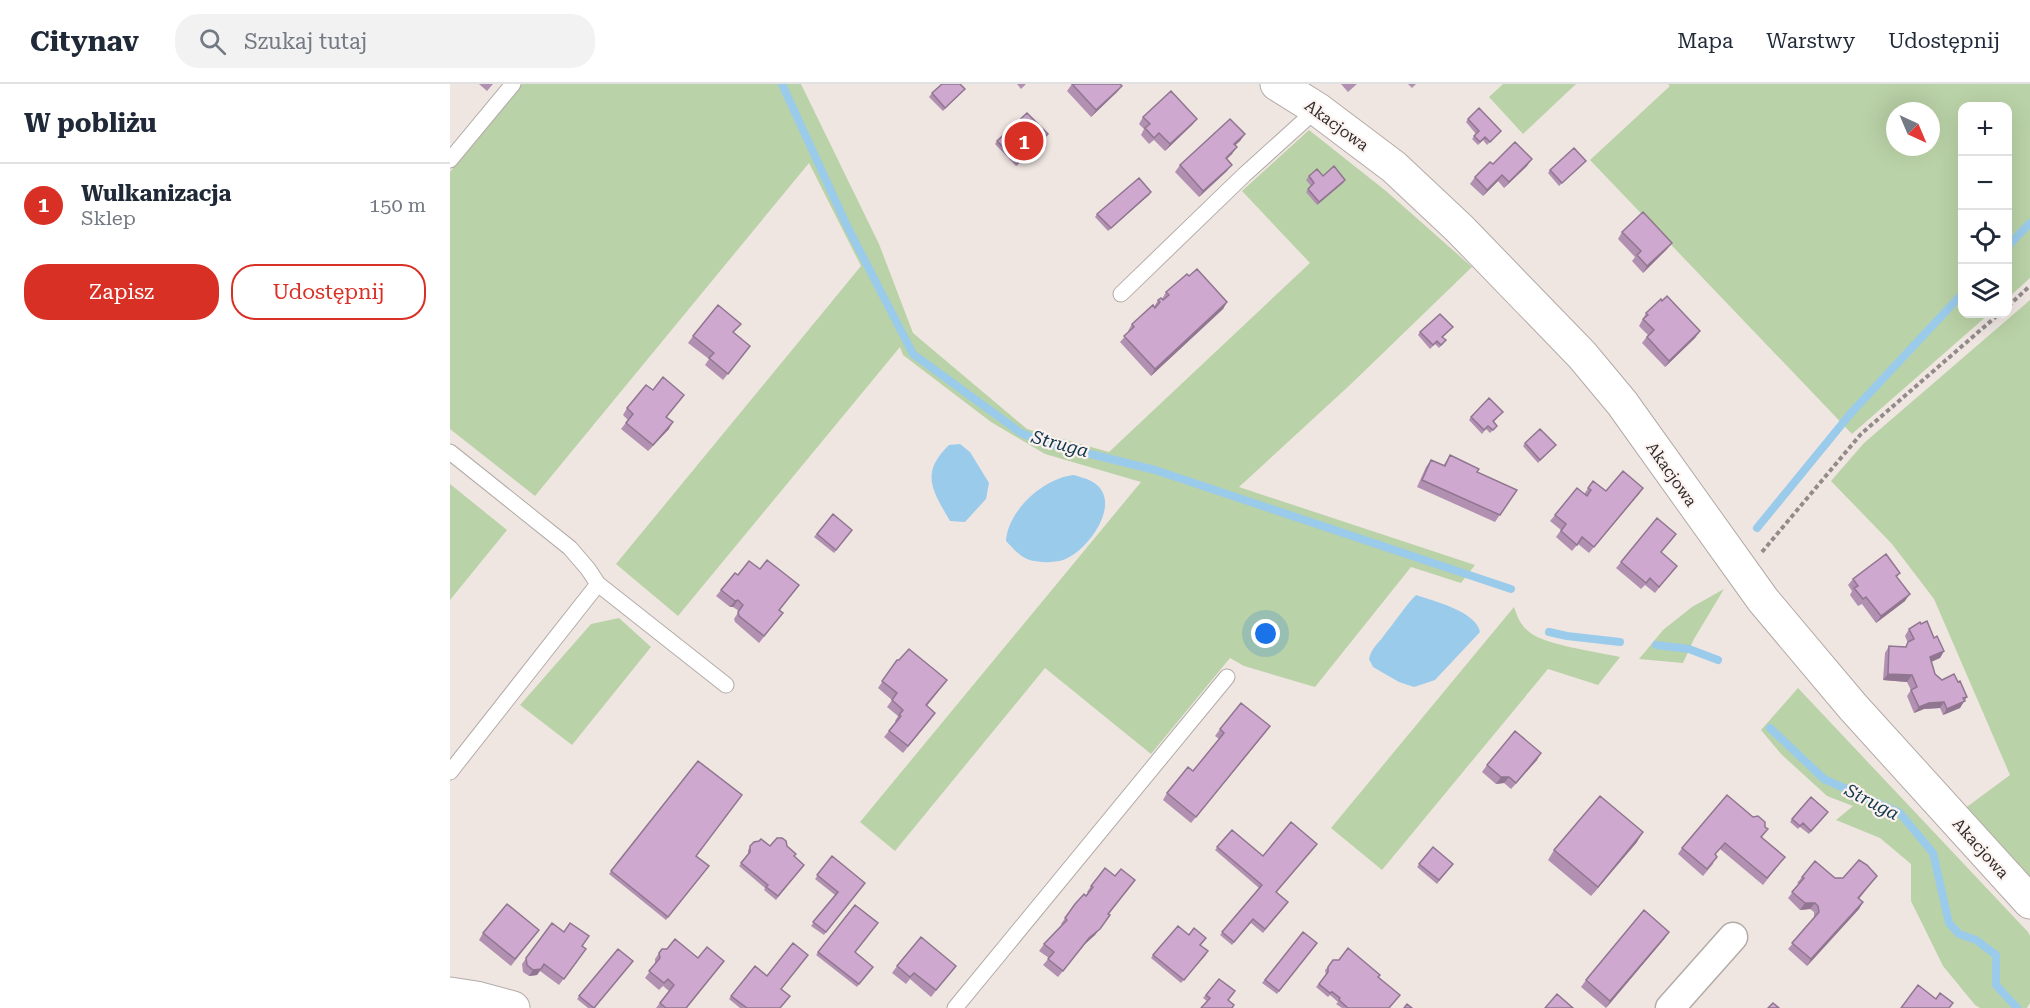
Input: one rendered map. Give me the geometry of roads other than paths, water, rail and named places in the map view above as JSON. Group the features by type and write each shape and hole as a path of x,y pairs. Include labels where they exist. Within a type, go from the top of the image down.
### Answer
{"street":[{"name":"Akacjowa","path":"1277,84 1317,109 1394,167 1476,246 1582,355 1622,403 1764,600 1853,707 2030,902"},
{"path":"1670,1008 1733,937"},
{"path":"450,994 513,1008"}],"lane":[{"path":"450,160 513,84"},
{"path":"1121,294 1244,175 1317,109"},
{"path":"450,452 570,548 598,584 726,685"},
{"path":"450,772 598,584"},
{"path":"955,1008 1227,677"}],"water":[{"path":"960,444 970,452 989,483 986,499 965,522 950,521 938,500 932,482 934,464 940,455 949,445"},
{"path":"1074,475 1091,481 1101,489 1105,500 1104,512 1092,536 1083,547 1063,560 1040,562 1024,558 1006,541 1013,518 1020,507 1040,489 1063,477"},
{"path":"1416,595 1463,613 1477,625 1480,632 1435,680 1414,687 1399,682 1373,667 1369,659 1373,649"}],"waterway":[{"name":"Struga","path":"782,84 847,226 913,354 1021,433 1046,443 1155,470 1511,589"},
{"path":"2012,242 2030,223"},
{"path":"1757,528 1851,413 1958,298"},
{"name":"Struga","path":"1549,632 1620,642"},
{"name":"Struga","path":"1656,645 1689,649 1718,660"},
{"name":"Struga","path":"1770,728 1824,779 1900,813 1933,853 1949,923 1959,934 1976,940 1996,955 1996,985 2017,1008"}],"place":[{"name":"Wulkanizacja","path":"1024,141"}]}
